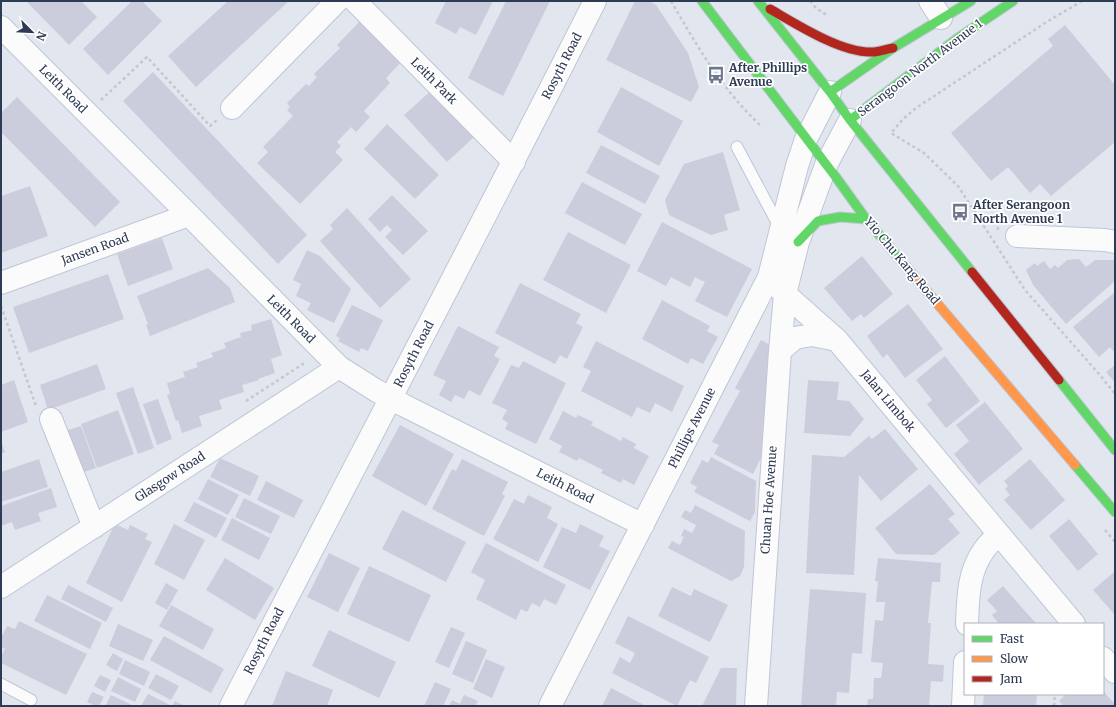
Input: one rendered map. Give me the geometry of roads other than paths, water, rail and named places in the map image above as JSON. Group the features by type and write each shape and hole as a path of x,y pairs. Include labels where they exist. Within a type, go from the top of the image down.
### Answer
{"main road":[{"name":"Yio Chu Kang Road","path":"702,1 866,219 1115,512"},
{"name":"Serangoon North Avenue 1","path":"830,92 893,48 936,10 971,1"},
{"name":"Serangoon North Avenue 1","path":"850,120 958,38 1013,1"},
{"path":"758,2 830,92 850,120 1115,450"},
{"path":"758,2 797,24 838,44 855,50 872,52 893,48"},
{"path":"790,236 818,221 840,217 866,219"}],"street":[{"path":"232,108 337,1"},
{"name":"Leith Park","path":"355,1 514,162"},
{"name":"Rosyth Road","path":"231,706 514,162 595,1"},
{"name":"Leith Road","path":"1,27 339,367 391,398 643,525"},
{"name":"Serangoon North Avenue 1","path":"806,139 830,92"},
{"name":"Serangoon North Avenue 1","path":"826,165 850,120"},
{"name":"Phillips Avenue","path":"785,294 798,166 806,139"},
{"name":"Phillips Avenue","path":"550,706 826,165"},
{"name":"Jansen Road","path":"1,283 189,215"},
{"path":"1017,236 1105,240 1115,242"},
{"name":"Jalan Limbok","path":"769,277 785,294 837,340 1073,623"},
{"name":"Chuan Hoe Avenue","path":"756,706 785,294"},
{"path":"780,351 795,338 812,335 837,340"},
{"name":"Glasgow Road","path":"1,587 339,367"},
{"path":"52,419 94,526"},
{"path":"967,623 970,579 984,550 999,534"},
{"path":"1104,659 1115,672"},
{"path":"963,706 964,684"}],"lane":[{"path":"738,147 790,236"},
{"path":"1,684 31,700"}],"place":[{"name":"After Phillips Avenue","path":"716,75"},
{"name":"After Serangoon North Avenue 1","path":"960,212"}]}
